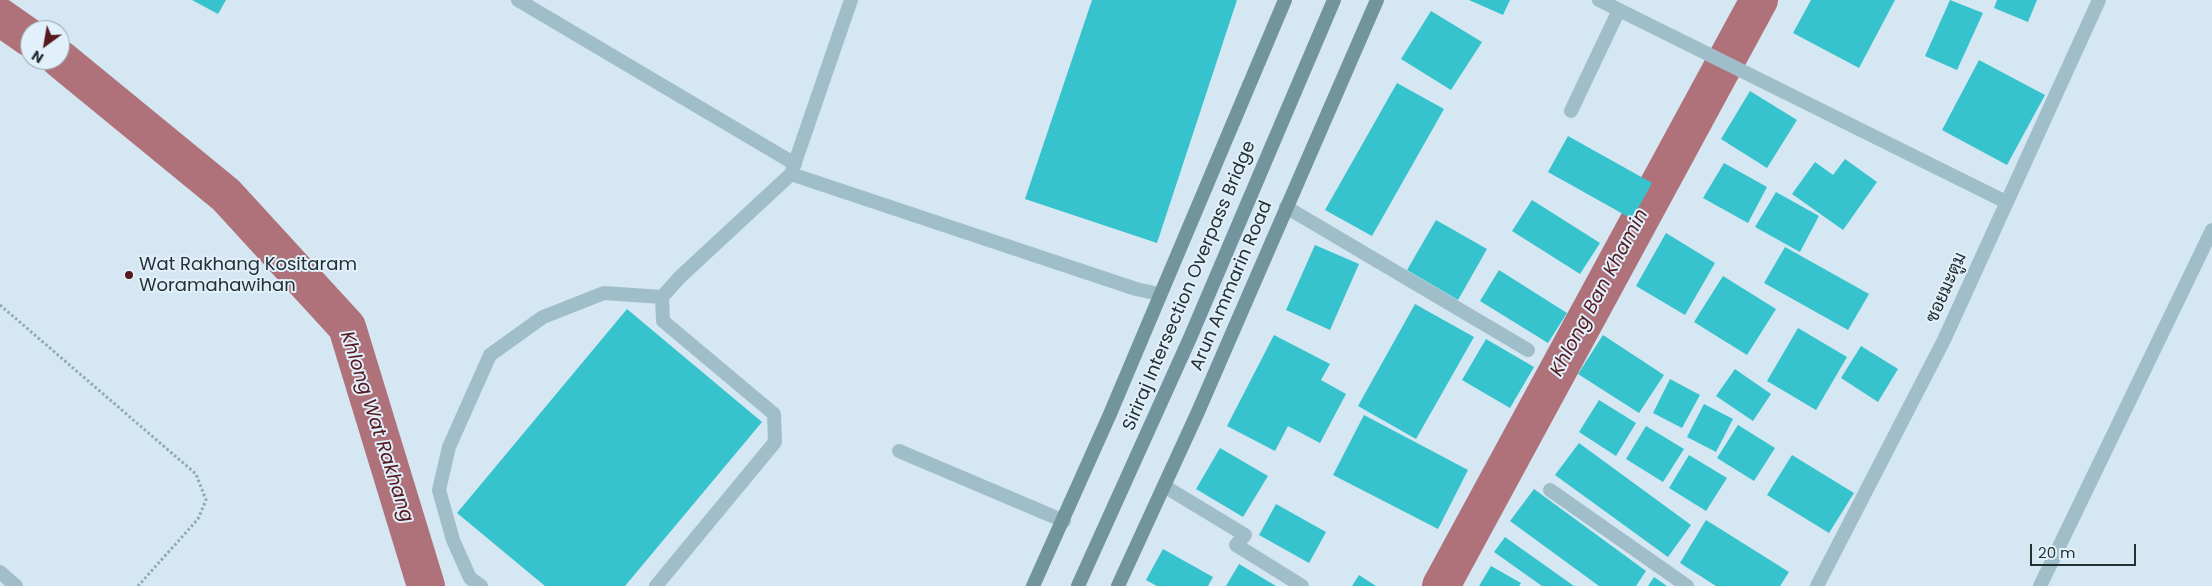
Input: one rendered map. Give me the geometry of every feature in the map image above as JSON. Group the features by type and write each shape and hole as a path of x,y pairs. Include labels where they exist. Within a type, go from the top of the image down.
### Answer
{"main road":[{"path":"1033,586 1064,521 1284,0"},
{"name":"Siriraj Intersection Overpass Bridge","path":"1078,586 1190,338 1334,0"},
{"name":"Arun Ammarin Road","path":"1118,586 1164,486 1377,0"}],"street":[{"path":"518,0 793,169 1136,290 1159,294"},
{"path":"656,586 775,442 774,414 663,321 662,297 680,277 793,169 851,0"},
{"path":"1599,0 2006,202"},
{"name":"ซอยมะตูม","path":"1817,586 1944,340 2099,0"},
{"path":"1571,111 1619,10"},
{"path":"1286,207 1528,350"},
{"path":"2040,586 2212,230"},
{"path":"481,586 470,578 453,540 439,490 449,447 490,355 543,317 604,293 662,297"},
{"path":"899,451 1064,521"},
{"path":"1164,486 1246,535 1236,545 1302,586"},
{"path":"1550,490 1688,586"},
{"path":"0,572 16,586"}],"path":[{"path":"0,305 196,474 206,500 198,519 138,586"}],"building":[{"path":"192,0 226,0 218,14"},
{"path":"1092,0 1237,0 1157,243 1025,199"},
{"path":"1469,0 1510,0 1503,15"},
{"path":"1811,0 1895,0 1859,68 1793,33"},
{"path":"1950,0 1983,13 1957,70 1925,56"},
{"path":"1997,0 2037,0 2028,22 1994,8"},
{"path":"1431,11 1482,42 1451,90 1401,59"},
{"path":"1979,60 2045,95 2007,165 1942,130"},
{"path":"1397,83 1444,109 1372,236 1325,210"},
{"path":"1750,91 1797,120 1767,168 1721,139"},
{"path":"1568,136 1652,183 1632,219 1548,172"},
{"path":"1845,159 1877,182 1843,230 1792,194 1815,162 1833,175"},
{"path":"1724,163 1767,187 1748,223 1703,198"},
{"path":"1776,192 1819,216 1800,252 1755,227"},
{"path":"1532,200 1600,243 1580,274 1512,231"},
{"path":"1436,220 1487,249 1458,300 1407,270"},
{"path":"1666,233 1715,263 1685,315 1636,286"},
{"path":"1315,245 1359,264 1330,330 1286,310"},
{"path":"1785,247 1869,294 1848,330 1764,283"},
{"path":"1499,270 1567,313 1548,343 1480,301"},
{"path":"1723,276 1776,309 1747,355 1694,322"},
{"path":"1415,304 1474,337 1416,439 1358,406"},
{"path":"627,309 762,422 625,586 545,586 457,513"},
{"path":"1798,328 1847,357 1816,410 1767,381"},
{"path":"1274,335 1330,364 1321,380 1346,394 1320,443 1288,426 1275,451 1227,426"},
{"path":"1603,335 1664,375 1639,413 1578,374"},
{"path":"1486,339 1534,367 1510,408 1462,380"},
{"path":"1861,346 1898,369 1878,402 1841,378"},
{"path":"1735,369 1771,394 1753,421 1716,396"},
{"path":"1670,379 1700,395 1682,428 1653,413"},
{"path":"1599,400 1636,423 1616,456 1579,432"},
{"path":"1704,404 1733,419 1716,452 1687,437"},
{"path":"1364,415 1468,470 1438,529 1333,475"},
{"path":"1738,425 1775,448 1754,481 1717,458"},
{"path":"1646,426 1684,449 1663,482 1626,459"},
{"path":"1579,443 1691,525 1668,557 1555,475"},
{"path":"1220,448 1268,476 1243,517 1196,489"},
{"path":"1689,455 1727,478 1706,511 1669,488"},
{"path":"1792,455 1854,493 1829,533 1767,495"},
{"path":"1534,489 1646,571 1636,586 1599,586 1510,521"},
{"path":"1276,504 1326,532 1309,563 1259,535"},
{"path":"1706,520 1789,572 1780,586 1716,586 1680,563"},
{"path":"1505,537 1574,586 1542,586 1494,552"},
{"path":"1163,549 1213,577 1208,586 1157,586 1146,580"},
{"path":"1239,564 1276,586 1226,586"},
{"path":"1491,566 1521,583 1519,586 1479,586"},
{"path":"1359,575 1376,586 1352,586"},
{"path":"1654,577 1667,586 1648,586"}],"waterway":[{"name":"Khlong Ban Khamin","path":"1441,586 1759,0"},
{"name":"Khlong Wat Rakhang","path":"0,17 20,31"},
{"name":"Khlong Wat Rakhang","path":"70,67 226,195 347,327 426,586"}],"place":[{"name":"Wat Rakhang Kositaram Woramahawihan","path":"129,275"}]}
